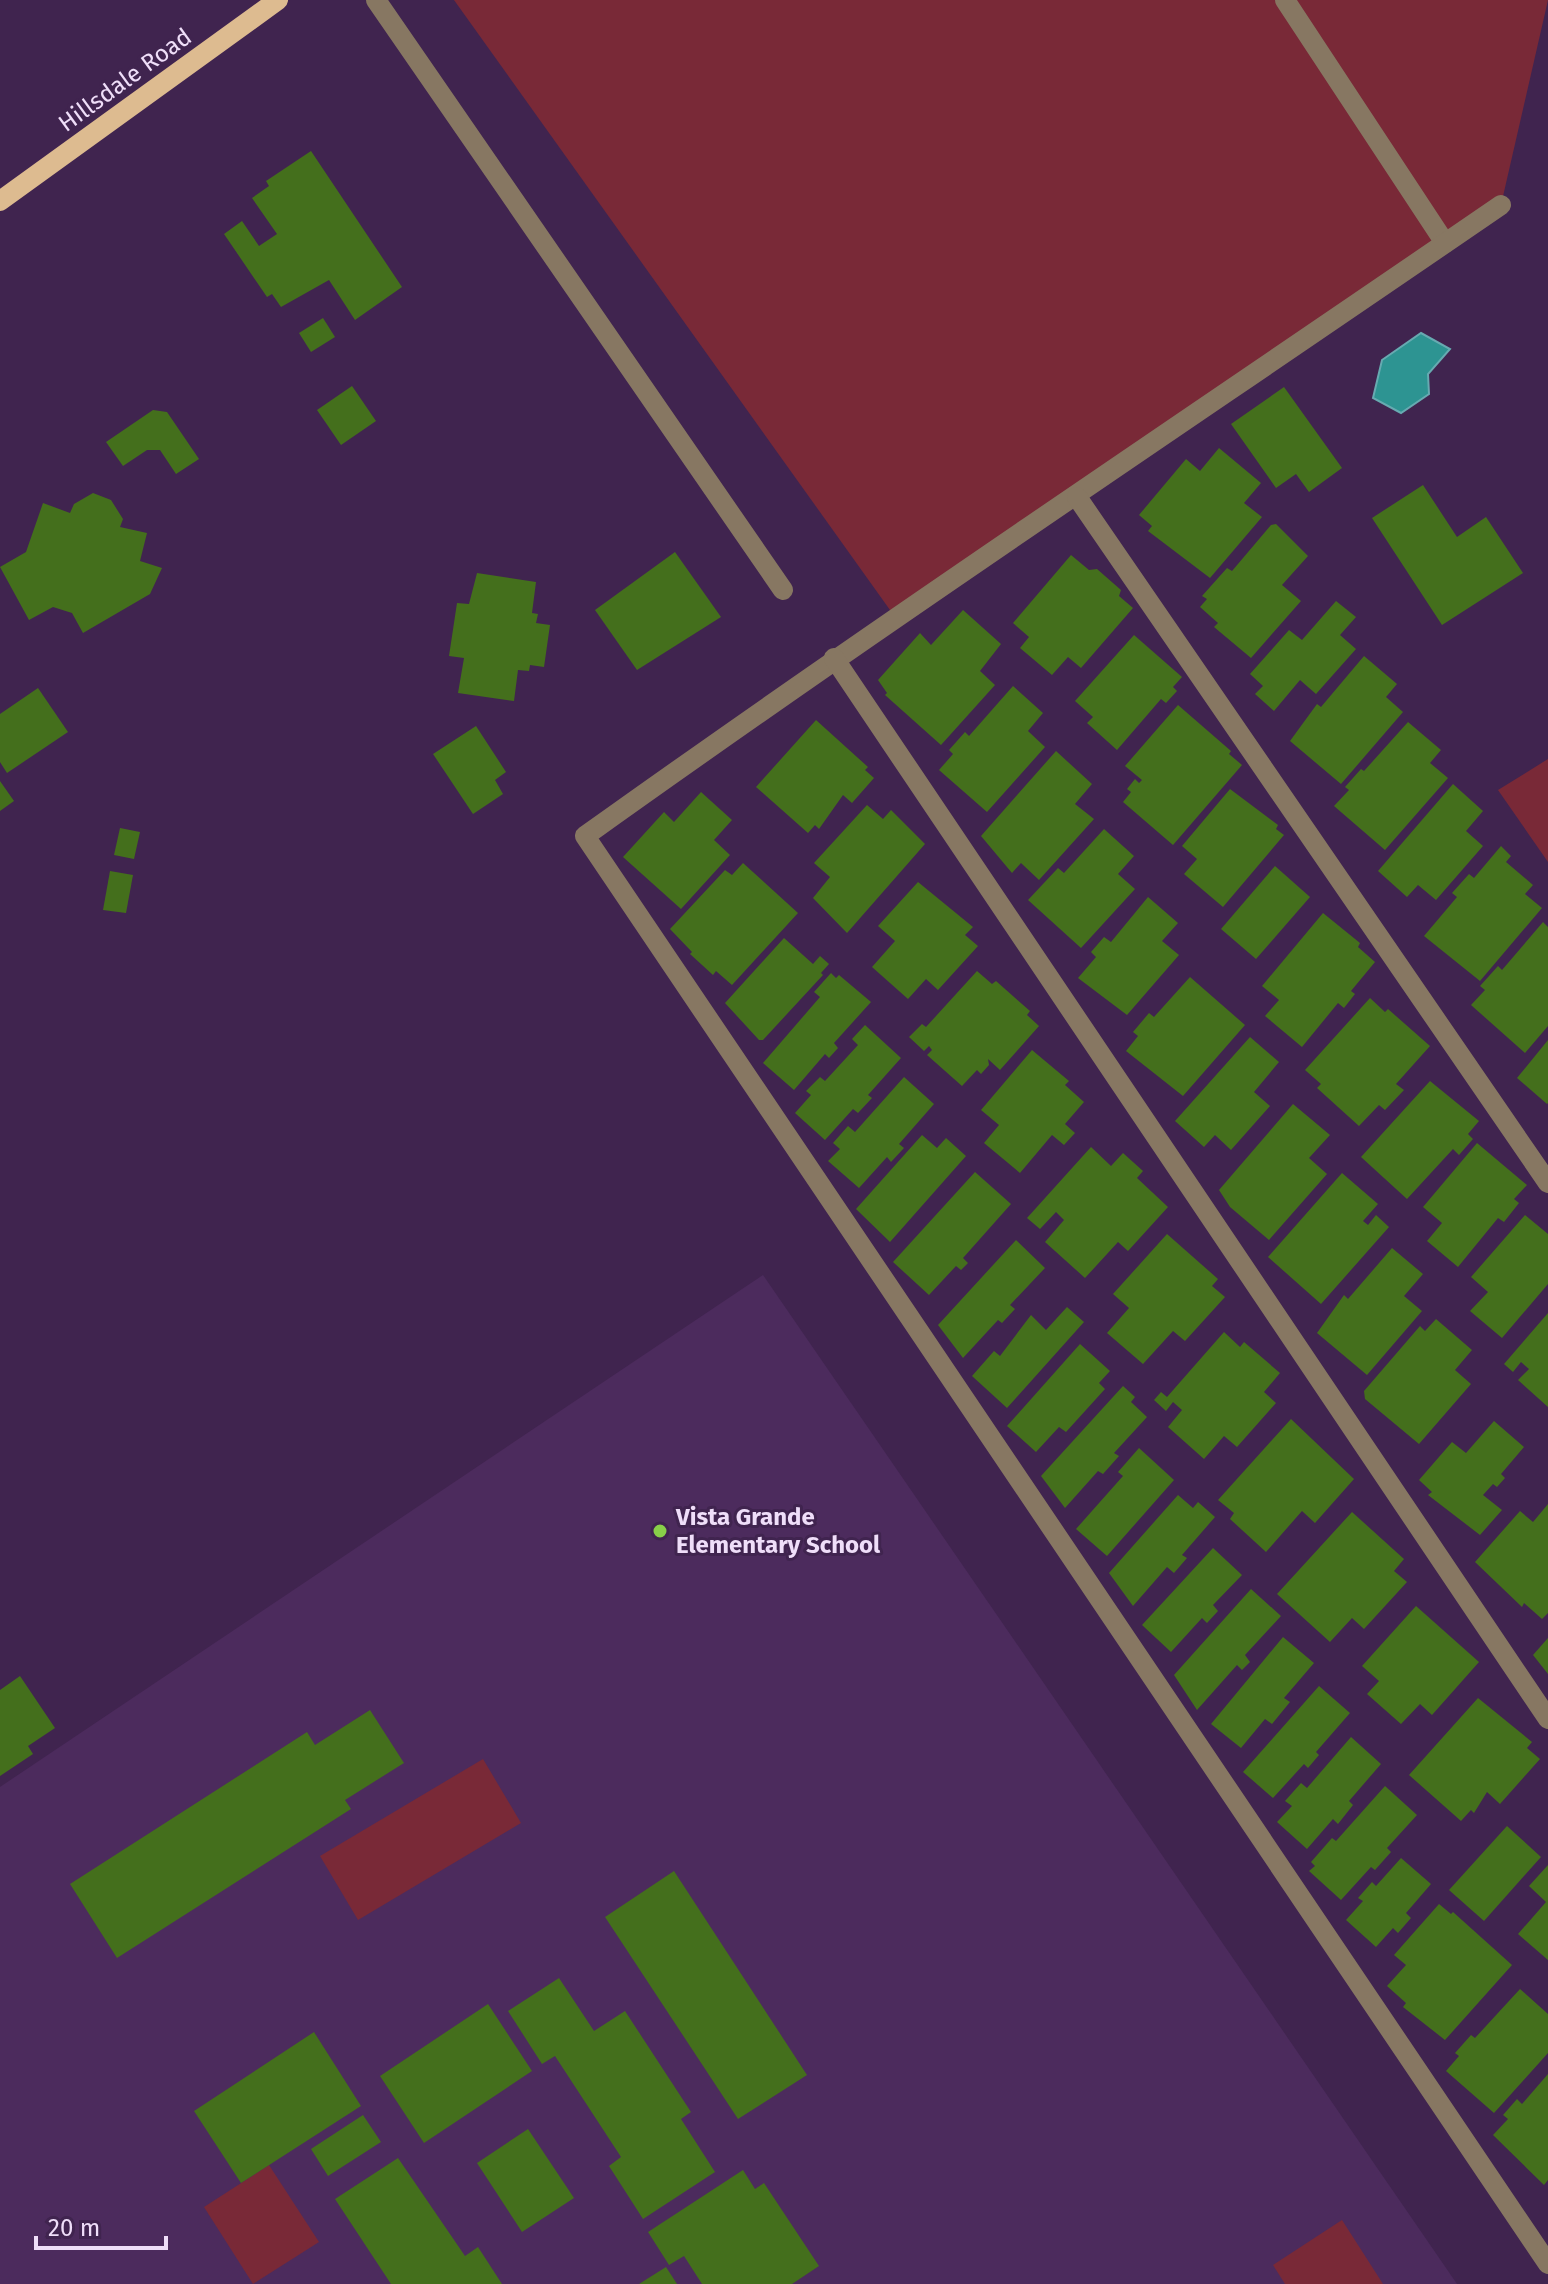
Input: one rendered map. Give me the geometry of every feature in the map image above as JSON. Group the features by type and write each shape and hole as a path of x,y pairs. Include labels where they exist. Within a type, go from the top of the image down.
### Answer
{"main road":[{"name":"Hillsdale Road","path":"0,201 278,0"}],"street":[{"path":"376,0 783,590"},
{"path":"1285,0 1445,243"},
{"path":"1501,205 1077,497 834,658 585,836 1548,2264"},
{"path":"1077,497 1548,1183"},
{"path":"834,658 1548,1719"}],"shaded area":[{"path":"454,0 1548,0 1501,205 895,617"},
{"path":"1421,333 1450,349 1428,374 1429,394 1401,413 1373,398 1382,360"},
{"path":"1548,759 1548,862 1498,790"},
{"name":"Vista Grande Elementary School","path":"763,1275 1457,2284 0,2284 0,1787"},
{"path":"483,1759 521,1823 358,1920 320,1856"},
{"path":"269,2165 319,2242 253,2284 204,2207"},
{"path":"1342,2220 1383,2284 1285,2284 1273,2265"}],"building":[{"path":"311,151 402,287 355,320 329,280 281,307 272,294 267,297 224,234 242,221 259,246 277,234 252,198 269,186 266,181"},
{"path":"323,318 335,337 311,352 299,333"},
{"path":"352,386 376,421 341,445 317,410"},
{"path":"1284,387 1342,468 1309,492 1296,474 1276,488 1231,424"},
{"path":"153,410 167,412 199,459 176,474 160,450 147,450 123,466 106,442"},
{"path":"1219,448 1261,483 1244,503 1262,517 1210,578 1148,531 1152,526 1139,515 1186,459 1200,471"},
{"path":"1423,485 1457,537 1486,517 1523,573 1442,625 1372,518"},
{"path":"93,493 111,500 123,519 120,527 147,533 140,561 162,568 150,594 83,633 72,613 53,607 29,620 0,567 26,552 43,503 70,513 74,504"},
{"path":"1276,524 1308,556 1282,585 1301,601 1251,658 1214,627 1218,623 1200,607 1207,599 1202,596 1227,568 1232,571 1271,525"},
{"path":"675,552 721,617 637,670 595,610"},
{"path":"1071,555 1089,570 1097,569 1121,590 1119,596 1133,608 1081,668 1068,657 1052,675 1020,648 1029,637 1013,623"},
{"path":"477,573 536,582 532,613 538,614 536,623 550,625 544,667 530,665 529,671 518,670 514,701 458,693 464,658 449,656 457,603 469,604"},
{"path":"1336,601 1356,617 1340,635 1356,649 1316,694 1300,680 1274,711 1255,694 1263,686 1250,674 1289,630 1302,640"},
{"path":"963,610 1001,644 980,671 995,685 941,745 885,695 887,693 878,680 920,633 931,645"},
{"path":"1134,635 1182,677 1173,687 1177,691 1166,703 1161,699 1117,750 1087,723 1093,717 1075,701"},
{"path":"1364,656 1397,684 1386,697 1403,712 1341,784 1290,741 1317,704 1321,707"},
{"path":"1013,686 1043,713 1028,731 1045,747 987,812 939,770 953,754 949,750 965,732 969,736"},
{"path":"38,688 68,732 7,773 0,762 0,714"},
{"path":"1178,705 1231,751 1229,754 1242,765 1173,845 1123,802 1131,792 1127,789 1135,779 1139,783 1142,780 1125,766"},
{"path":"816,720 868,767 865,770 874,778 852,803 843,795 819,829 815,825 808,833 756,787"},
{"path":"1408,722 1441,750 1430,763 1448,778 1385,850 1334,806 1349,790 1345,787 1361,769 1364,771"},
{"path":"476,726 506,772 495,780 503,794 473,814 433,754"},
{"path":"1056,751 1092,784 1075,804 1094,819 1039,880 1021,863 1012,873 981,836"},
{"path":"0,781 14,801 0,811"},
{"path":"1453,784 1483,811 1466,831 1483,846 1436,900 1418,885 1407,897 1378,871"},
{"path":"1230,789 1278,825 1276,829 1284,835 1223,907 1184,874 1197,859 1182,846"},
{"path":"701,792 732,820 714,840 730,855 681,909 623,857 664,812 674,822"},
{"path":"867,805 883,819 891,810 925,844 847,933 813,898 830,877 814,863"},
{"path":"120,828 140,832 134,859 114,855"},
{"path":"1104,829 1134,856 1118,874 1135,889 1081,948 1028,900 1058,868 1064,873"},
{"path":"1501,846 1511,856 1506,862 1533,885 1525,894 1542,908 1480,981 1424,936 1457,897 1452,893 1469,874 1474,878"},
{"path":"743,863 798,913 732,985 716,971 713,975 690,954 692,952 670,929 725,870 732,875"},
{"path":"1275,866 1310,897 1256,959 1221,929"},
{"path":"110,871 133,875 126,913 103,910"},
{"path":"918,882 973,927 965,935 978,946 938,990 926,979 908,999 872,967 895,941 878,926"},
{"path":"1148,897 1178,923 1162,941 1179,955 1127,1015 1078,978 1096,957 1091,952 1104,937 1111,942"},
{"path":"1323,913 1360,943 1358,947 1375,962 1351,991 1355,994 1344,1008 1338,1003 1302,1047 1265,1016 1279,1000 1262,986"},
{"path":"1543,922 1548,927 1548,1026 1525,1053 1471,1005 1485,990 1480,986 1498,966 1502,970"},
{"path":"784,938 813,964 820,956 829,964 821,973 823,975 763,1040 759,1040 725,1003"},
{"path":"977,971 992,984 996,981 1030,1011 1027,1015 1039,1026 1000,1070 988,1059 989,1065 981,1074 977,1070 962,1086 927,1055 932,1050 929,1046 924,1051 909,1037 922,1024 926,1027"},
{"path":"831,973 836,978 839,975 871,1002 834,1043 838,1048 829,1058 825,1054 794,1090 763,1063 820,997 814,992"},
{"path":"1190,977 1245,1025 1183,1096 1126,1051 1138,1036 1133,1032 1149,1013 1154,1017"},
{"path":"1370,998 1385,1012 1388,1009 1430,1046 1396,1084 1404,1090 1385,1110 1379,1105 1359,1126 1317,1088 1321,1084 1305,1070"},
{"path":"865,1025 901,1058 868,1095 872,1098 858,1113 853,1109 825,1140 795,1113 811,1095 806,1091 820,1077 825,1081 858,1045 852,1039"},
{"path":"1250,1037 1279,1062 1254,1092 1270,1106 1231,1150 1215,1135 1204,1147 1175,1121"},
{"path":"1548,1040 1548,1103 1547,1104 1517,1078"},
{"path":"1032,1050 1069,1081 1065,1085 1084,1102 1065,1124 1075,1133 1064,1145 1052,1135 1020,1173 984,1143 999,1125 981,1110"},
{"path":"904,1077 934,1104 899,1144 904,1148 891,1162 887,1157 859,1188 828,1161 840,1149 833,1143 848,1126 855,1132"},
{"path":"1430,1081 1479,1121 1468,1134 1473,1139 1459,1155 1453,1149 1407,1199 1361,1157"},
{"path":"1293,1104 1330,1135 1309,1158 1327,1174 1269,1240 1230,1207 1219,1190"},
{"path":"922,1135 937,1148 946,1138 966,1156 890,1242 856,1209"},
{"path":"1477,1143 1527,1185 1514,1199 1519,1203 1504,1222 1498,1218 1458,1267 1427,1241 1442,1223 1423,1207"},
{"path":"1091,1147 1111,1166 1123,1153 1143,1171 1137,1178 1168,1207 1128,1251 1118,1242 1085,1278 1045,1242 1064,1220 1056,1212 1040,1229 1027,1218"},
{"path":"975,1172 1011,1204 963,1258 968,1263 961,1270 956,1266 929,1295 893,1262"},
{"path":"1342,1173 1378,1204 1363,1221 1368,1225 1376,1215 1389,1227 1321,1304 1268,1257"},
{"path":"1525,1215 1548,1234 1548,1284 1502,1338 1470,1311 1488,1292 1471,1277"},
{"path":"1167,1234 1218,1279 1212,1286 1225,1297 1185,1341 1173,1331 1143,1364 1107,1333 1129,1308 1113,1294"},
{"path":"1016,1240 1045,1268 1010,1305 1015,1309 1002,1323 998,1320 963,1358 938,1325"},
{"path":"1392,1248 1423,1274 1404,1296 1422,1311 1367,1375 1317,1333 1344,1295 1348,1299"},
{"path":"1067,1307 1084,1322 1007,1408 972,1376 994,1351 1000,1356 1031,1315 1046,1330"},
{"path":"1548,1313 1548,1407 1518,1380 1529,1369 1521,1362 1513,1372 1504,1364"},
{"path":"1436,1319 1472,1350 1455,1370 1471,1384 1419,1444 1365,1399 1364,1391 1420,1326 1425,1331"},
{"path":"1224,1332 1240,1347 1244,1342 1280,1373 1264,1392 1276,1403 1237,1447 1224,1436 1204,1459 1168,1427 1182,1410 1173,1402 1166,1411 1154,1400 1161,1392 1167,1397"},
{"path":"1080,1344 1110,1371 1099,1383 1105,1389 1066,1432 1059,1427 1036,1452 1007,1426"},
{"path":"1123,1386 1135,1397 1131,1402 1147,1417 1114,1453 1119,1456 1103,1474 1098,1471 1065,1508 1041,1476"},
{"path":"1291,1419 1354,1479 1315,1523 1302,1511 1266,1552 1230,1519 1234,1513 1218,1500"},
{"path":"1494,1421 1524,1447 1501,1474 1505,1478 1497,1487 1493,1484 1483,1495 1502,1510 1480,1535 1428,1495 1432,1492 1419,1480 1452,1442 1466,1453"},
{"path":"1139,1448 1174,1480 1107,1556 1076,1529 1123,1476 1118,1472"},
{"path":"1178,1495 1193,1508 1198,1502 1215,1517 1182,1555 1187,1558 1174,1573 1167,1567 1133,1606 1109,1573"},
{"path":"1548,1504 1548,1613 1542,1619 1524,1603 1522,1607 1475,1562 1520,1511 1533,1522"},
{"path":"1352,1512 1404,1559 1394,1571 1407,1582 1364,1629 1352,1618 1330,1642 1277,1594"},
{"path":"1213,1548 1242,1575 1213,1605 1218,1611 1207,1623 1202,1618 1171,1652 1142,1625"},
{"path":"1251,1589 1281,1616 1245,1655 1250,1662 1242,1670 1237,1665 1197,1710 1174,1675"},
{"path":"1416,1606 1479,1662 1432,1715 1420,1704 1401,1724 1367,1694 1379,1681 1362,1666"},
{"path":"1283,1637 1314,1663 1284,1698 1290,1702 1272,1724 1265,1719 1241,1748 1211,1724"},
{"path":"1548,1638 1548,1674 1533,1655"},
{"path":"20,1676 55,1728 28,1746 33,1754 0,1776 0,1690"},
{"path":"1319,1686 1350,1713 1316,1752 1319,1755 1308,1768 1304,1764 1273,1798 1243,1772"},
{"path":"1478,1698 1532,1742 1527,1748 1540,1759 1500,1804 1487,1792 1474,1813 1471,1810 1461,1821 1409,1775"},
{"path":"370,1710 404,1763 345,1800 351,1809 117,1958 70,1884 307,1732 315,1745"},
{"path":"1351,1737 1381,1764 1349,1801 1353,1805 1338,1824 1333,1819 1307,1849 1277,1822 1292,1806 1285,1801 1301,1783 1307,1788"},
{"path":"1385,1786 1417,1815 1387,1848 1391,1852 1375,1870 1371,1867 1341,1900 1309,1871 1315,1866 1311,1862 1332,1838 1336,1841"},
{"path":"1507,1826 1541,1857 1484,1921 1449,1890"},
{"path":"1401,1858 1431,1884 1406,1913 1411,1918 1398,1933 1393,1928 1376,1947 1346,1920 1363,1901 1358,1898 1372,1882 1376,1886"},
{"path":"1548,1865 1548,1960 1518,1934 1546,1902 1529,1886"},
{"path":"674,1871 807,2075 738,2119 605,1917"},
{"path":"1439,1904 1451,1914 1453,1912 1512,1965 1445,2040 1403,2007 1406,2003 1387,1986 1406,1965 1394,1955"},
{"path":"559,1978 594,2031 625,2011 691,2112 681,2119 715,2172 643,2219 609,2166 621,2157 555,2056 542,2064 508,2011"},
{"path":"1520,1989 1548,2014 1548,2053 1494,2113 1446,2071 1459,2056 1455,2053 1471,2035 1475,2038"},
{"path":"488,2004 532,2071 424,2143 380,2076"},
{"path":"314,2032 361,2106 241,2183 194,2111"},
{"path":"1548,2074 1548,2180 1544,2185 1493,2135 1508,2119 1503,2115 1517,2099 1522,2104"},
{"path":"363,2115 381,2142 328,2176 311,2149"},
{"path":"528,2129 574,2198 522,2232 477,2163"},
{"path":"398,2158 465,2256 478,2247 502,2284 391,2284 335,2199"},
{"path":"743,2170 755,2189 764,2183 819,2266 792,2284 702,2284 684,2256 669,2265 648,2232"},
{"path":"666,2267 677,2284 639,2284"}],"place":[{"name":"Vista Grande Elementary School","path":"660,1531"}]}
